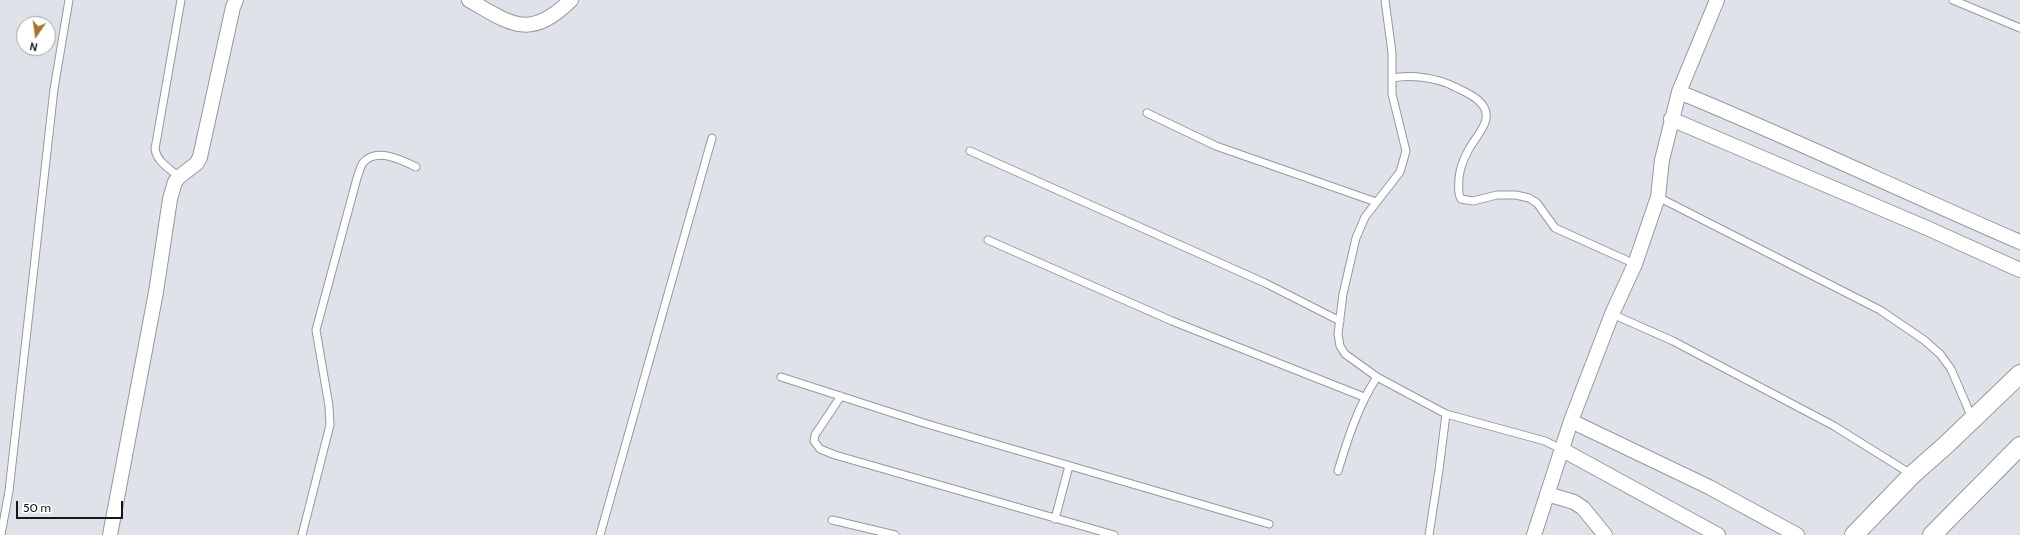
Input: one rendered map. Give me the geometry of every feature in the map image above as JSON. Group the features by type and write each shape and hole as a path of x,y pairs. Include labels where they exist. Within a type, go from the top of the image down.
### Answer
{"street":[{"path":"110,535 156,292 170,199 175,182 197,162 200,157 233,7 236,0"},
{"path":"469,0 502,19 516,24 527,25 538,23 556,14 571,0"},
{"path":"1534,535 1561,449 1612,314 1635,264 1658,197 1662,160 1671,118 1679,92 1717,0"},
{"path":"1679,92 1774,131 1927,202 2020,242"},
{"path":"1671,118 1920,224 2020,270"},
{"path":"1854,535 1912,475 2020,374"},
{"path":"1571,422 1710,487 1797,535"},
{"path":"1932,535 2020,446"},
{"path":"1561,449 1718,535"},
{"path":"1547,494 1574,502 1583,508 1605,535"}],"lane":[{"path":"1,535 10,491 54,89 69,0"},
{"path":"179,177 160,161 156,156 155,149 181,0"},
{"path":"1385,0 1392,53 1392,94 1406,151 1400,172 1365,217 1356,238 1343,294 1338,334 1340,346 1345,354 1377,377 1446,414 1538,439 1561,449"},
{"path":"1953,0 2020,28"},
{"path":"1392,78 1409,76 1451,85 1479,100 1485,108 1486,115 1484,128 1470,148 1460,168 1458,190 1461,199 1473,200 1497,194 1516,195 1529,198 1537,203 1548,220 1558,230 1635,264"},
{"path":"1147,113 1216,146 1376,202"},
{"path":"600,535 712,138"},
{"path":"970,152 1265,283 1340,321"},
{"path":"302,535 330,425 329,406 316,330 357,178 362,164 367,160 384,156 393,157 416,167"},
{"path":"1658,197 1880,310 1924,340 1940,354 1951,369 1973,419"},
{"path":"988,240 1172,321 1364,397"},
{"path":"1612,314 1672,341 1834,426 1912,475"},
{"path":"781,376 1069,466 1269,524"},
{"path":"1338,471 1364,397 1377,377"},
{"path":"841,396 815,436 814,441 820,449 836,455 1114,535"},
{"path":"1429,535 1446,414"},
{"path":"1055,519 1069,466"},
{"path":"832,520 895,535"}]}
